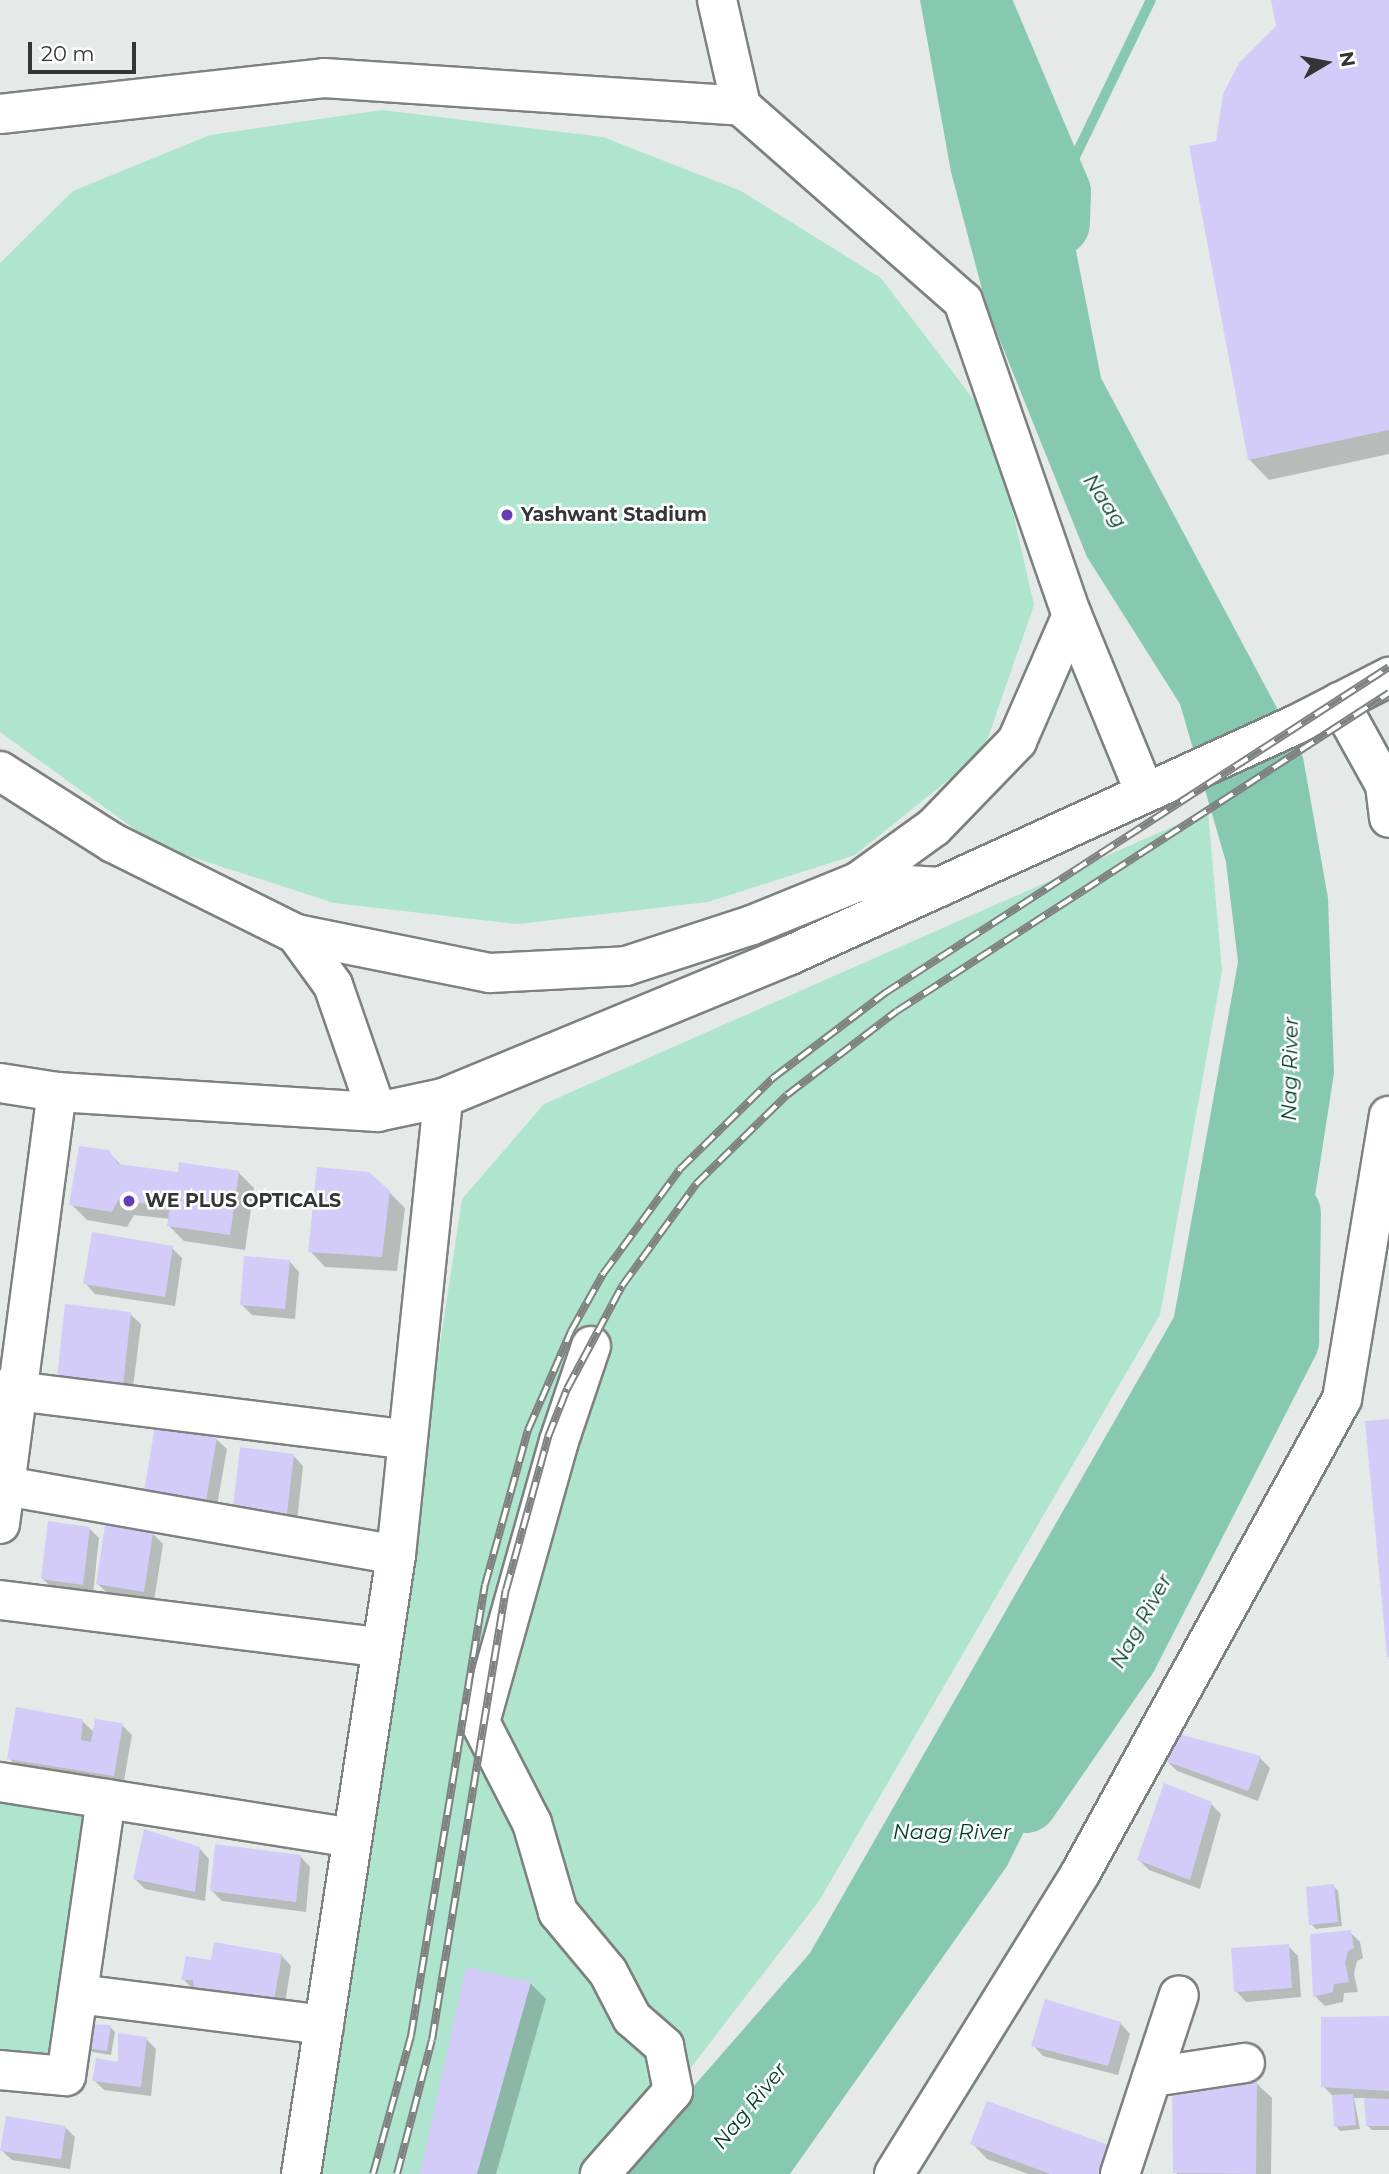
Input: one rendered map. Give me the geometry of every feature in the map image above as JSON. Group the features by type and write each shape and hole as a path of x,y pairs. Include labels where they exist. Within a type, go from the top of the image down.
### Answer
{"street":[{"path":"717,0 741,106 963,301 1072,615 1157,788"},
{"path":"0,114 324,78 741,106"},
{"path":"0,771 113,843 296,934 490,973 626,966 752,925 858,882 934,827 1017,741 1072,615"},
{"path":"0,1083 57,1092 377,1112 443,1098 788,956 1295,725 1389,677"},
{"path":"1339,702 1385,785 1389,818"},
{"path":"858,882 940,887"},
{"path":"296,934 333,985 377,1112"},
{"path":"0,1524 9,1390 57,1092"},
{"path":"302,2174 396,1555 443,1098"},
{"path":"894,2174 1081,1872 1342,1399 1377,1254 1389,1116"},
{"path":"590,1346 559,1441 480,1722 532,1823 558,1912 608,1972 632,2018 664,2046 673,2091 600,2174"},
{"path":"9,1390 407,1440"},
{"path":"3,1485 396,1555"},
{"path":"0,1600 380,1647"},
{"path":"0,1782 352,1838"},
{"path":"0,2070 66,2076 106,1799"},
{"path":"78,1994 324,2025"},
{"path":"1120,2174 1179,1996"},
{"path":"1152,2077 1245,2063"}],"shaded area":[{"name":"Yashwant Stadium","path":"382,110 603,137 741,191 881,278 993,425 1034,605 983,752 855,855 708,902 517,924 334,903 158,846 0,732 0,263 73,191 210,135"},
{"path":"1208,811 1222,971 1160,1315 819,1901 673,2091 600,2174 315,2174 462,1199 544,1104"},
{"path":"0,1801 84,1810 48,2058 0,2054"}],"water":[{"name":"Naag River","path":"920,0 982,0 1000,65 1067,205 1101,378 1303,757 1328,898 1334,1073 1304,1267 1007,1866 790,2174 617,2174 810,1953 1174,1317 1238,962 1226,862 1180,704 1087,557 987,308 951,172"}],"building":[{"path":"1271,0 1389,0 1389,430 1248,460 1189,146 1216,141 1223,94 1239,63 1276,26"},
{"path":"79,1146 109,1150 118,1164 178,1172 179,1162 239,1171 230,1235 167,1226 170,1207 118,1200 112,1212 69,1205"},
{"path":"317,1167 369,1172 390,1191 382,1257 308,1252"},
{"path":"92,1232 173,1246 165,1297 83,1284"},
{"path":"244,1256 290,1260 285,1309 240,1305"},
{"path":"65,1304 131,1312 123,1386 57,1378"},
{"path":"1389,1419 1389,1657 1387,1657 1365,1421"},
{"path":"155,1426 217,1437 206,1501 144,1491"},
{"path":"240,1447 294,1454 286,1522 232,1515"},
{"path":"48,1521 90,1527 83,1585 41,1579"},
{"path":"105,1525 153,1533 144,1592 96,1584"},
{"path":"16,1707 83,1719 81,1740 91,1742 95,1719 123,1723 114,1776 7,1759"},
{"path":"1179,1734 1261,1756 1248,1791 1165,1761"},
{"path":"1164,1783 1212,1802 1190,1880 1137,1860"},
{"path":"144,1829 200,1847 195,1892 133,1879"},
{"path":"215,1844 301,1855 296,1902 210,1891"},
{"path":"1334,1884 1338,1922 1309,1925 1306,1887"},
{"path":"1351,1930 1354,1948 1348,1951 1345,1963 1349,1982 1334,1984 1333,1992 1313,1997 1310,1934"},
{"path":"214,1942 282,1954 273,2006 195,1993 193,1980 181,1980 186,1956 211,1960"},
{"path":"1289,1944 1292,1988 1234,1992 1231,1948"},
{"path":"466,1967 531,1982 477,2174 420,2174"},
{"path":"1045,1999 1121,2022 1108,2066 1031,2046"},
{"path":"1389,2016 1389,2091 1321,2087 1321,2017"},
{"path":"90,2024 111,2025 107,2051 86,2048"},
{"path":"118,2033 147,2037 141,2087 92,2081 96,2058 118,2062"},
{"path":"1172,2080 1257,2081 1256,2174 1173,2173"},
{"path":"1353,2094 1356,2125 1334,2127 1332,2095"},
{"path":"1364,2098 1389,2099 1389,2126 1366,2126"},
{"path":"987,2101 1108,2145 1101,2174 1050,2174 970,2144"},
{"path":"6,2116 66,2126 61,2159 0,2151"}],"waterway":[{"name":"Naag","path":"977,0 1058,192 1057,223"},
{"path":"1058,192 1151,0"},
{"name":"Nag River","path":"1025,1800 1125,1655 1286,1340 1288,1213"}],"railway":[{"path":"373,2174 411,2036 485,1585 528,1430 571,1331 603,1274 680,1169 773,1078 885,993 1389,667"},
{"path":"397,2174 432,2040 506,1590 548,1437 567,1389 622,1286 696,1184 787,1095 897,1011 1389,693"}],"place":[{"name":"Yashwant Stadium","path":"507,515"},
{"name":"WE PLUS OPTICALS","path":"129,1201"}]}
